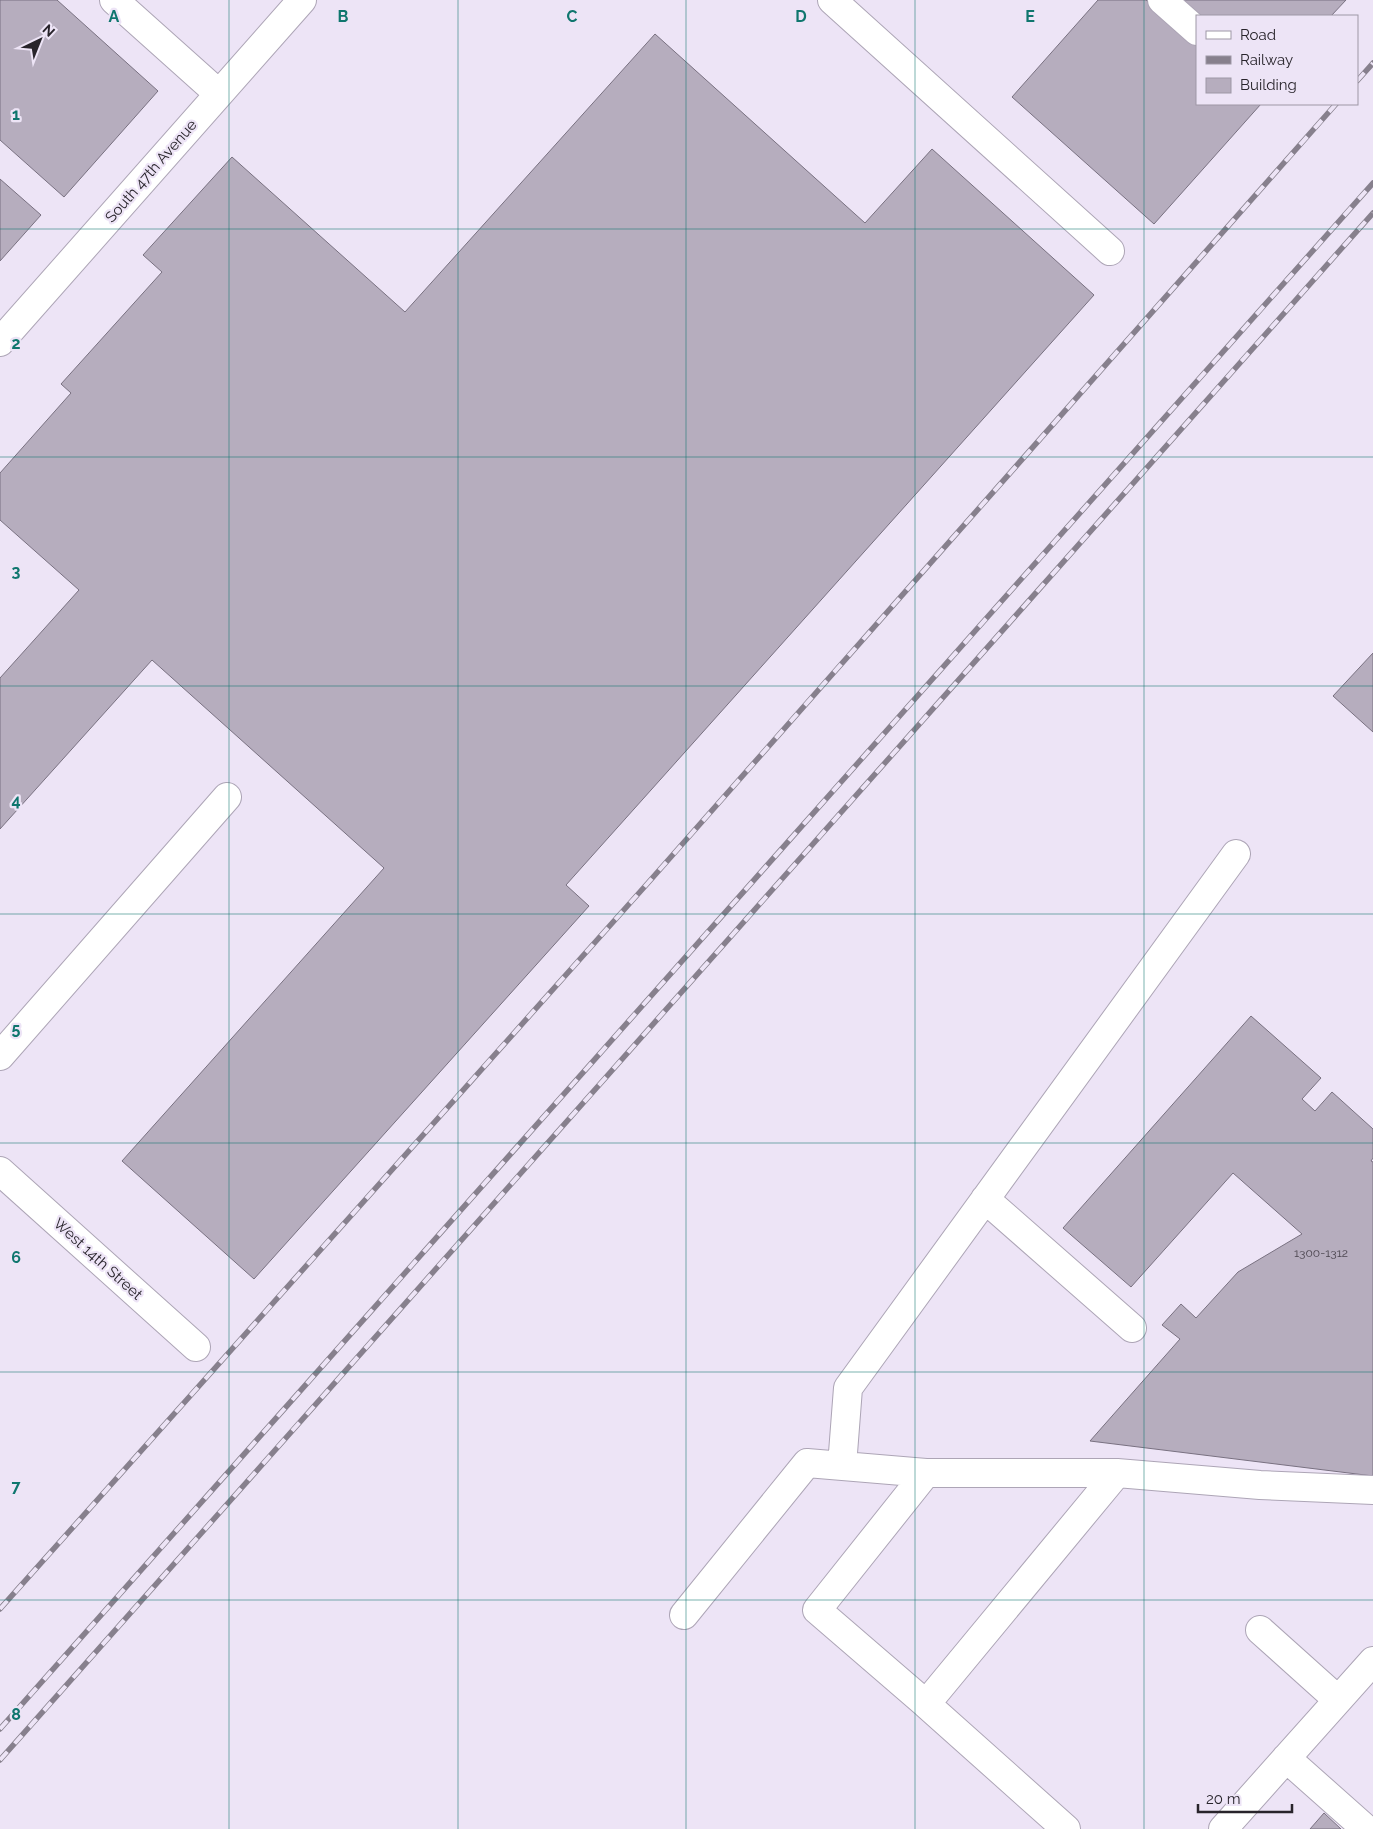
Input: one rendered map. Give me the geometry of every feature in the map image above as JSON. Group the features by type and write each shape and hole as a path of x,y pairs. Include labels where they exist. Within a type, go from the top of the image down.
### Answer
{"street":[{"path":"114,0 219,94"},
{"name":"South 47th Avenue","path":"0,342 302,0"},
{"path":"832,0 1110,251"},
{"path":"1162,0 1196,30"},
{"path":"0,1056 227,797"},
{"path":"842,1466 848,1388 1236,854"},
{"name":"West 14th Street","path":"0,1171 196,1347"},
{"path":"985,1199 1132,1328"},
{"path":"684,1615 807,1463 926,1473 1118,1473 1260,1485 1373,1490"},
{"path":"926,1473 817,1610 1066,1829"},
{"path":"926,1704 1118,1473"},
{"path":"1260,1630 1338,1700"},
{"path":"1223,1829 1373,1661"},
{"path":"1286,1758 1366,1829"}],"building":[{"path":"0,0 57,0 158,91 64,197 0,140"},
{"path":"1098,0 1146,0 1196,44 1196,105 1260,105 1154,224 1012,97"},
{"path":"1181,0 1346,0 1332,15 1198,15"},
{"path":"655,34 865,223 932,149 1094,295 566,885 589,906 254,1279 122,1161 384,868 152,660 0,829 0,678 79,590 0,520 0,473 71,393 61,384 162,272 143,255 232,157 405,312"},
{"path":"0,179 41,215 0,261"},
{"path":"1373,653 1373,732 1333,696"},
{"path":"1251,1016 1321,1078 1302,1099 1315,1111 1332,1092 1373,1129 1373,1158 1371,1161 1373,1162 1373,1476 1090,1441 1180,1339 1162,1325 1181,1304 1196,1318 1238,1272 1302,1234 1233,1173 1131,1287 1063,1228"},
{"path":"1324,1813 1341,1829 1310,1829"}],"railway":[{"path":"1358,80 1373,63"},
{"path":"0,1609 647,884 1335,105"},
{"path":"0,1729 1373,183"},
{"path":"0,1760 1373,213"}]}
